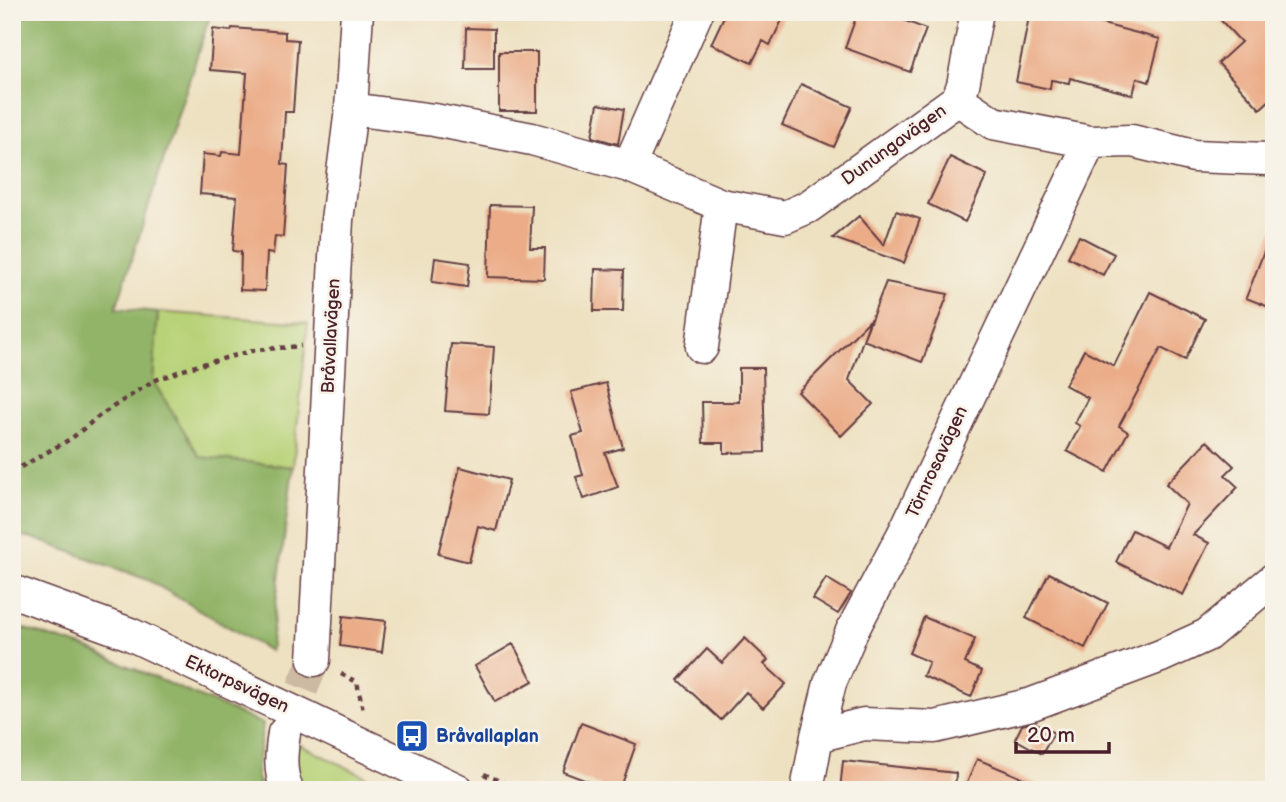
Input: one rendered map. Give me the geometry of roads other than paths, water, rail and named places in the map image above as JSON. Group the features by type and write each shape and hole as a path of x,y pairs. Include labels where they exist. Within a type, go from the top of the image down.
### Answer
{"street":[{"name":"Bråvallavägen","path":"314,660 337,220 351,109 357,12"},
{"path":"629,166 697,12"},
{"path":"958,99 977,12"},
{"name":"Dunungavägen","path":"351,109 434,120 532,139 629,166 721,205 785,216 808,207 958,99 993,123 1090,142 1132,141 1194,156 1267,159 1274,156"},
{"name":"Törnrosavägen","path":"807,790 830,683 852,631 910,520 1090,142"},
{"path":"702,347 721,205"},
{"path":"817,736 864,724 935,727 1032,704 1161,656 1207,635 1274,579"},
{"name":"Ektorpsvägen","path":"12,591 130,634 458,790"},
{"path":"284,733 281,767 287,790"}],"tunnel":[{"path":"284,733 314,660"}],"place":[{"name":"Bråvallaplan","path":"412,736"}]}
